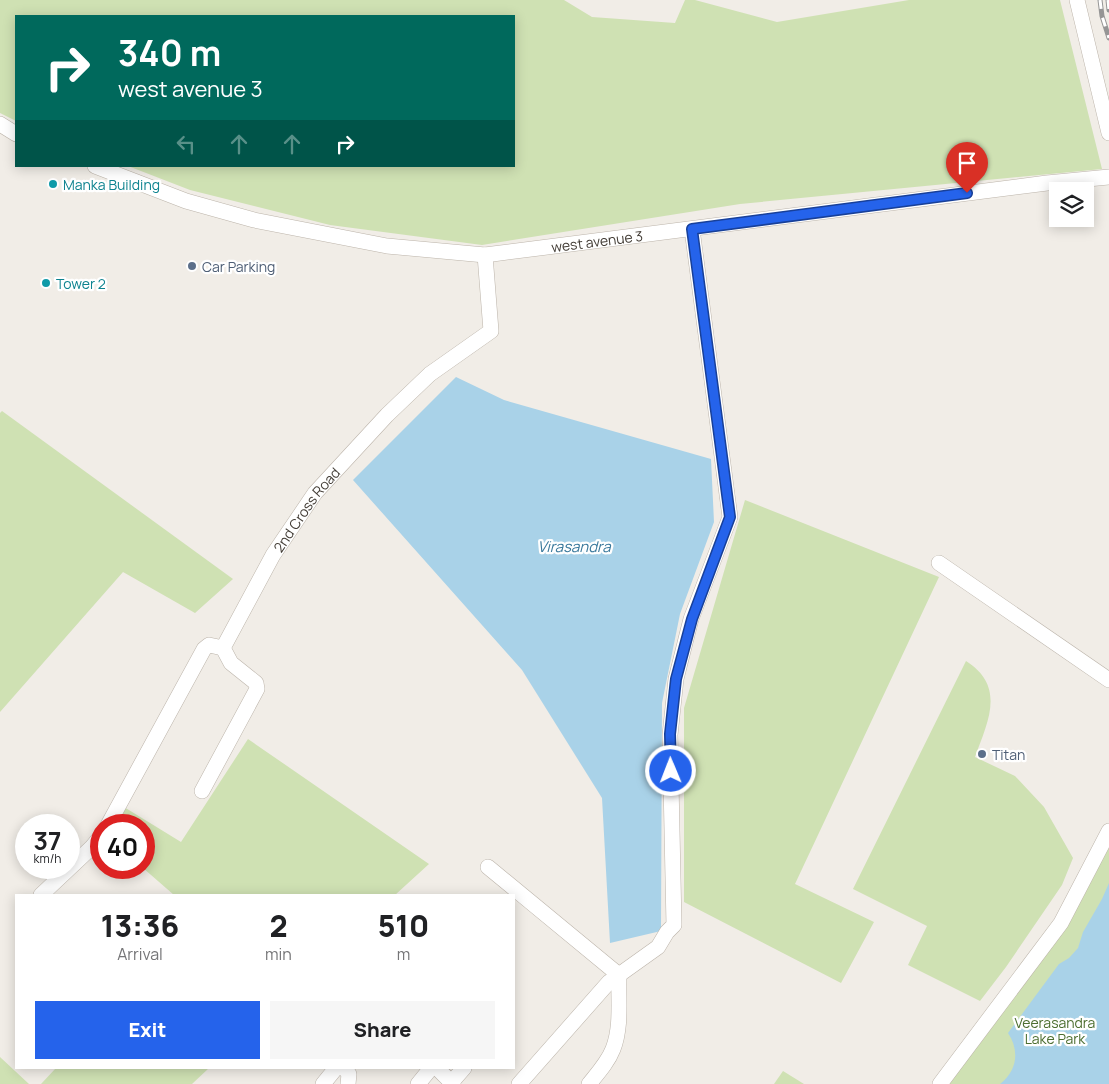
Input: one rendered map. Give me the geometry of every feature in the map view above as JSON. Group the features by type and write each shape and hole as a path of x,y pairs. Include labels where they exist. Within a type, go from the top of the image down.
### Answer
{"street":[{"path":"1078,0 1109,133"},
{"path":"0,124 15,133"},
{"name":"west avenue 3","path":"98,167 186,201 254,220 387,246 485,255 1047,183 1109,178"},
{"path":"519,1084 609,982 658,948 667,932 674,925 670,734 676,679 692,619 730,517 692,229"},
{"name":"2nd Cross Road","path":"223,648 273,555 314,493 387,415 430,374 491,331 485,255"},
{"path":"940,563 1109,680"},
{"path":"114,814 204,650 209,645 223,648 231,663 256,683 257,689 202,791"},
{"path":"940,1084 1062,923 1109,831"},
{"path":"42,894 90,850"},
{"path":"488,867 619,975"},
{"path":"588,1084 605,1064 613,1050 617,1035 619,975"},
{"path":"323,1084 335,1069"},
{"path":"345,1069 350,1074 348,1084"},
{"path":"418,1084 430,1069"},
{"path":"438,1069 451,1084 463,1069"}],"green space":[{"path":"0,0 564,0 592,17 675,23 685,0 695,0 777,22 909,0 1060,0 1102,169 740,204 482,245 330,225 190,190 131,167 515,167 515,15 15,15 15,120 0,113"},
{"path":"2,411 233,579 195,613 123,572 0,712 0,413"},
{"path":"745,500 939,577 795,884 874,922 841,983 684,902 684,708"},
{"path":"966,661 979,671 986,682 990,694 988,719 975,757 1015,776 1044,807 1073,858 1062,885 1006,967 980,1001 908,965 927,926 853,889"},
{"path":"248,739 429,864 396,894 173,894 155,878 155,826 181,842"},
{"path":"124,807 135,814 120,814"},
{"name":"Veerasandra Lake Park","path":"1109,843 1109,1084 947,1084"},
{"path":"0,1057 29,1084 0,1084"},
{"path":"55,1069 208,1069 192,1084 41,1084"},
{"path":"783,1071 804,1084 774,1084"}],"water":[{"name":"Virasandra","path":"456,377 504,400 711,459 714,522 680,614 662,703 661,931 610,943 602,798 522,670 353,480"},
{"name":"Veerasandra Lake Park","path":"1109,883 1109,1084 1000,1084 1010,1073 1015,1060 1014,1047 1008,1033 1059,964 1069,958 1078,948 1083,932"}],"railway":[{"path":"1100,0 1102,16 1109,38"},
{"path":"1108,0 1109,10"}],"place":[{"name":"Manka Building","path":"53,184"},
{"name":"Car Parking","path":"192,266"},
{"name":"Tower 2","path":"46,283"},
{"name":"Titan","path":"982,754"}],"route":[{"path":"671,771 670,734 676,679 692,619 730,517 692,229 967,193"}]}
